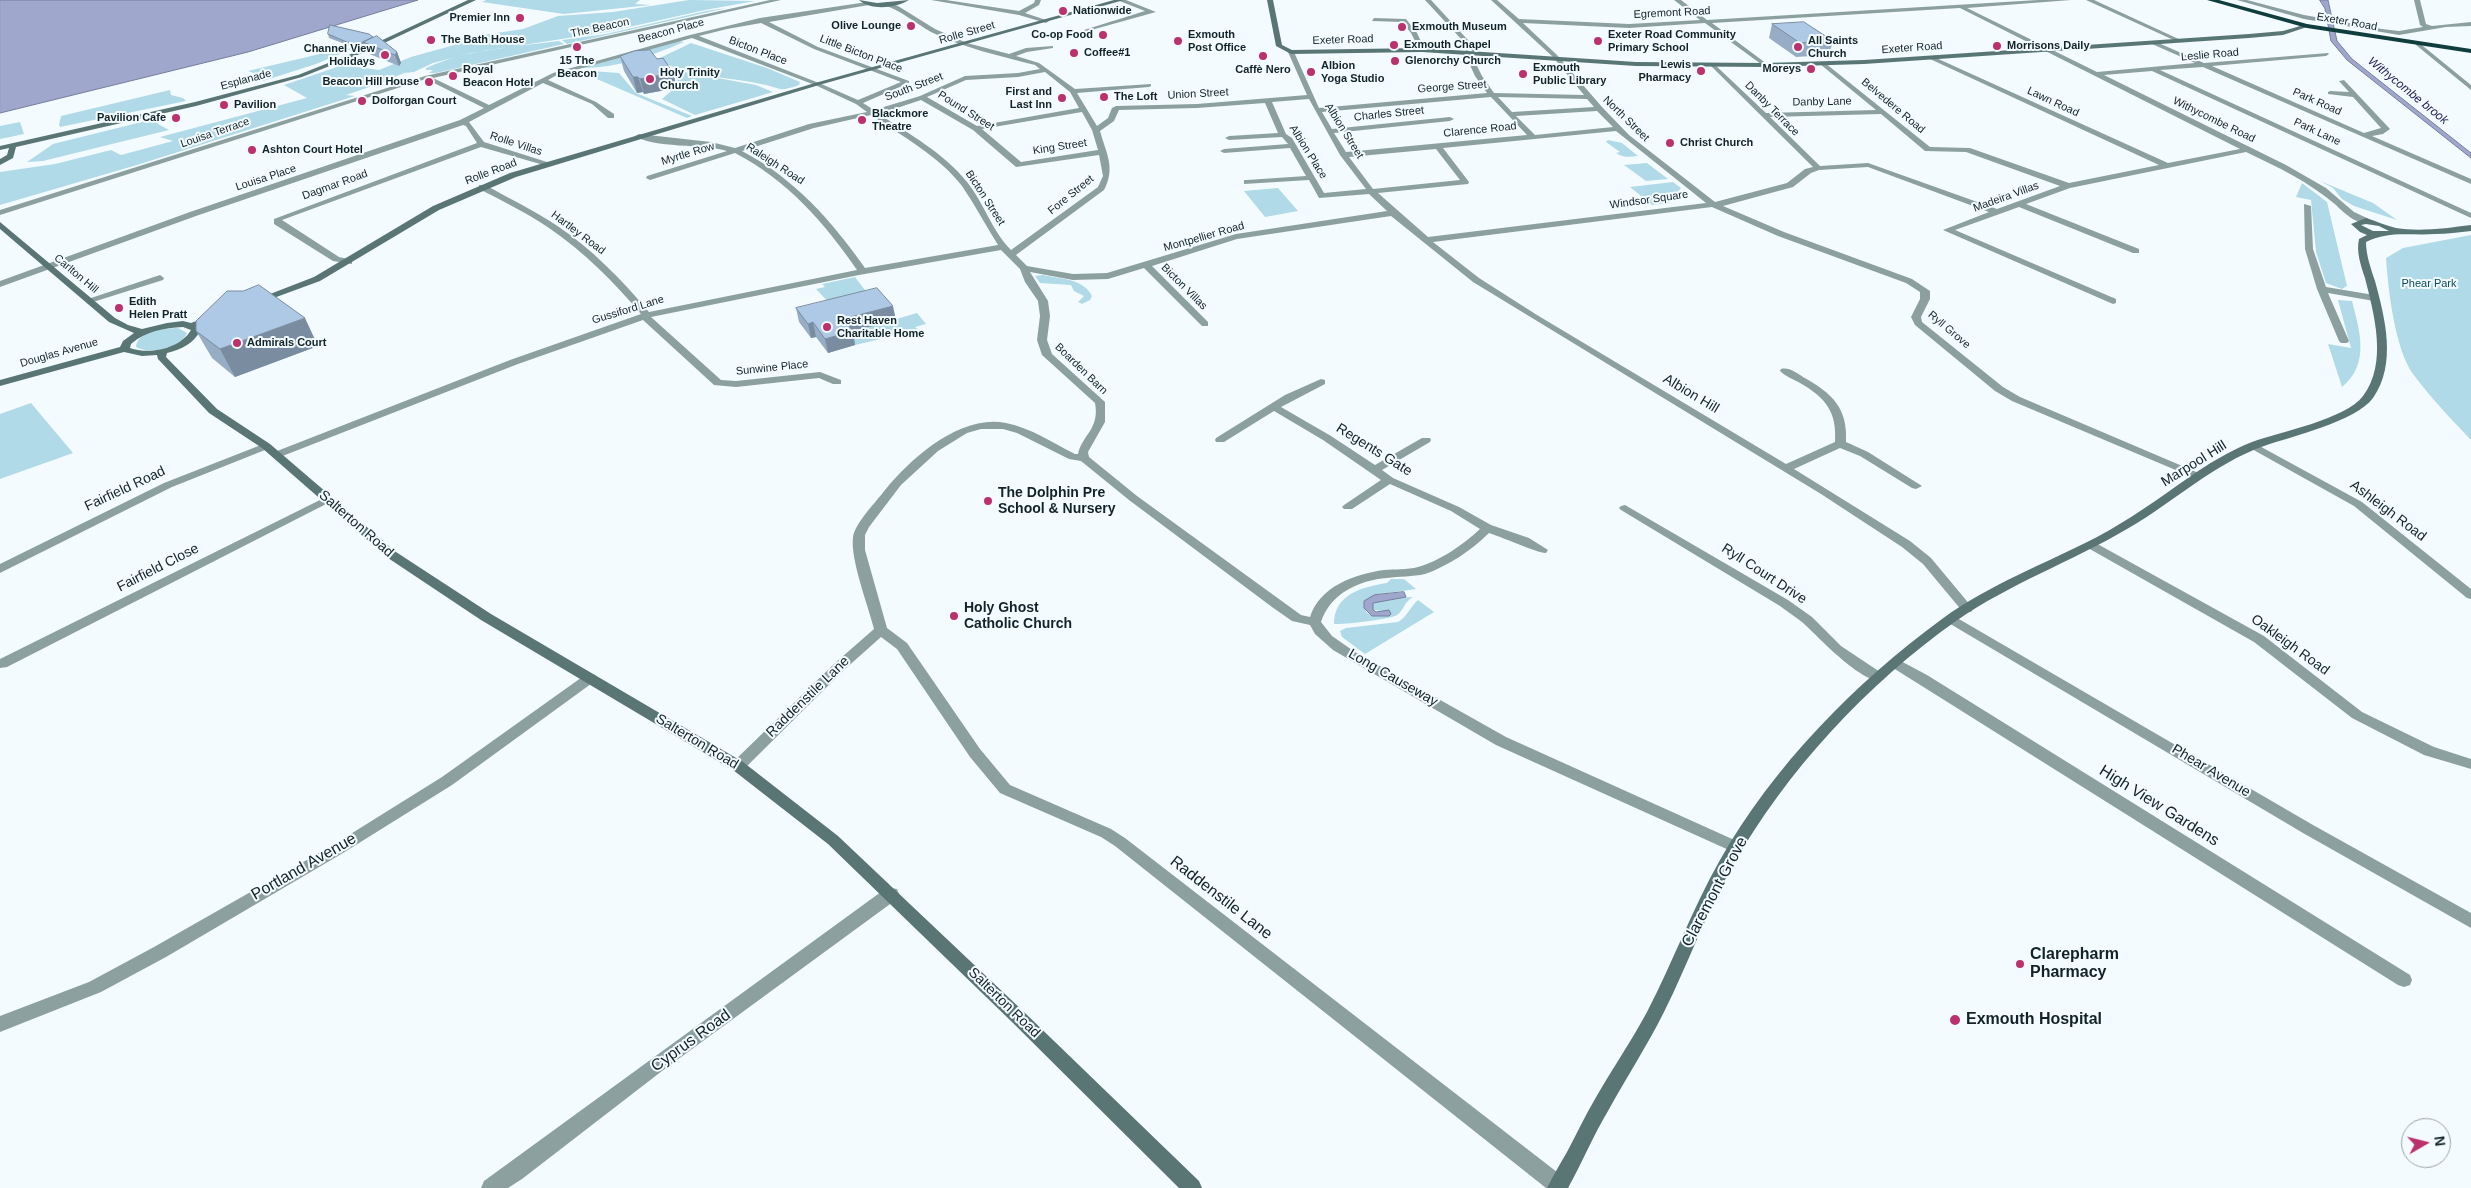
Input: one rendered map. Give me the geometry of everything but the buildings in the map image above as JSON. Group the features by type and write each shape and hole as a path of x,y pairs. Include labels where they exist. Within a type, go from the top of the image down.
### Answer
{"highway":[{"path":"2212,0 2307,26"},
{"name":"Exeter Road","path":"2307,26 2471,51"}],"street":[{"name":"Esplanade","path":"0,148 13,147 196,104 300,76 349,57 473,0"},
{"name":"The Beacon","path":"427,77 778,0"},
{"path":"865,2 886,4 906,0"},
{"path":"934,0 1020,12 1046,21"},
{"path":"1020,12 1037,4 1038,0"},
{"path":"1121,0 1159,14"},
{"name":"Rolle Street","path":"817,84 1121,0"},
{"path":"1270,0 1279,46 1291,52"},
{"path":"1428,0 1477,53"},
{"name":"North Street","path":"1495,0 1557,59 1626,138 1712,204"},
{"path":"1677,0 1764,65"},
{"name":"Withycombe Road","path":"1945,0 2249,149 2307,180 2351,214 2366,221"},
{"name":"Egremont Road","path":"1516,21 1629,26 2068,0"},
{"path":"2088,0 2180,41"},
{"path":"2240,0 2332,23 2399,33 2430,27 2471,24"},
{"path":"2265,7 2271,5 2273,0"},
{"path":"2417,0 2421,21 2430,27"},
{"name":"Beacon Place","path":"491,109 542,80 575,68 692,36 760,20 865,2"},
{"name":"Fore Street","path":"886,4 896,7 933,30 965,44 988,52 1033,63 1047,70 1073,91 1096,130 1103,152 1107,176 1102,188 1012,254"},
{"path":"1086,31 1152,11"},
{"name":"Little Bicton Place","path":"760,20 816,48 907,82 858,103"},
{"path":"1374,20 1404,20 1414,33 1422,50"},
{"name":"Exeter Road","path":"1291,52 1422,50 1636,64 1823,64 2283,33 2307,26"},
{"name":"Bicton Place","path":"692,36 817,84"},
{"name":"Park Road","path":"2154,43 2471,182"},
{"path":"2418,44 2471,88"},
{"path":"1010,56 1026,50 1051,47"},
{"name":"Albion Street","path":"1291,52 1317,110 1344,155 1371,191 1393,213"},
{"path":"1468,52 1471,64 1492,95 1532,136"},
{"name":"Leslie Road","path":"2095,74 2205,66 2326,54"},
{"name":"Lawn Road","path":"1932,58 2165,166"},
{"name":"Belvedere Road","path":"1823,64 1928,149 1967,150 2068,186"},
{"name":"Danby Terrace","path":"1713,65 1818,168"},
{"name":"South Street","path":"733,150 812,126 874,112 922,98 965,78 1018,75 1047,70"},
{"name":"Park Lane","path":"2154,70 2471,216"},
{"path":"427,77 491,109"},
{"name":"Louisa Terrace","path":"0,213 427,77"},
{"path":"542,80 594,103 611,116"},
{"path":"2342,81 2386,128 2380,132 2364,135"},
{"name":"Bicton Street","path":"817,84 874,112 950,168 965,185 1003,247"},
{"name":"Rolle Road","path":"245,306 317,279 349,262 408,223 482,186 544,164 817,84"},
{"path":"1073,91 1114,98 1150,85"},
{"path":"2330,93 2355,95"},
{"name":"George Street","path":"1317,110 1492,95 1589,97"},
{"name":"Union Street","path":"1114,98 1268,101 1311,97"},
{"name":"Pound Street","path":"922,98 976,128 1020,165"},
{"path":"1096,130 1111,119 1114,98"},
{"name":"Albion Place","path":"1268,101 1283,135 1288,138 1322,196 1371,191"},
{"name":"Louisa Place","path":"0,284 463,122 491,109"},
{"path":"976,128 1084,109"},
{"path":"1510,114 1599,109"},
{"name":"Danby Lane","path":"1762,115 1884,112"},
{"name":"Charles Street","path":"1330,131 1450,119"},
{"name":"Rolle Villas","path":"463,122 468,125 481,144 544,164"},
{"name":"Clarence Road","path":"1344,155 1618,129"},
{"path":"1229,138 1283,135"},
{"name":"Raleigh Road","path":"639,136 733,150 777,176 801,194 840,236 862,271"},
{"name":"Dagmar Road","path":"349,262 336,259 277,222 278,219 481,144"},
{"path":"1224,151 1293,146"},
{"path":"1371,191 1465,182 1438,146"},
{"path":"0,163 10,156 13,147"},
{"name":"Madeira Villas","path":"2113,300 1947,230 2068,186 2249,149"},
{"name":"Myrtle Row","path":"650,178 733,150"},
{"name":"King Street","path":"1020,165 1103,152"},
{"name":"Windsor Square","path":"1427,240 1712,204 1765,193 1790,185 1808,170 1868,165 1998,212"},
{"path":"1247,182 1310,178"},
{"name":"Hartley Road","path":"482,186 537,216 580,246 616,279 645,315"},
{"name":"Ryll Grove","path":"1712,204 1781,234 1909,281 1925,291 1925,299 1916,317 1918,323 1999,389 2050,415 2197,476"},
{"path":"2019,204 2136,251"},
{"path":"2307,206 2309,248 2322,289 2344,341"},
{"name":"Albion Hill","path":"1393,213 1492,291 1786,468 1906,544 1926,561 1967,609"},
{"name":"Montpellier Road","path":"1024,268 1064,276 1086,278 1108,276 1147,266 1236,237 1393,213"},
{"path":"2393,230 2389,235 2376,234 2361,230 2356,224 2366,221 2381,224 2393,230 2440,232 2471,228"},
{"name":"Carlton Hill","path":"0,225 112,320 125,327 144,332"},
{"path":"2108,239 2119,234"},
{"name":"Marpool Hill","path":"1952,618 2129,524 2197,476 2254,446 2327,420 2358,406 2366,400 2381,366 2383,348 2381,325 2362,240 2376,234"},
{"name":"Boarden Barn","path":"1003,247 1024,268 1042,301 1045,316 1042,340 1047,355 1092,394 1101,406 1099,425 1083,452 1084,458"},
{"name":"Gussiford Lane","path":"271,451 645,315 862,271 1003,247"},
{"name":"Bicton Villas","path":"1147,266 1205,324"},
{"path":"90,300 160,278"},
{"path":"2322,289 2374,298"},
{"name":"Sunwine Place","path":"645,315 718,383 736,384 820,375 837,382"},
{"path":"192,326 196,330 188,341 163,351 139,354 125,349 126,344 144,332 170,324 192,326 218,316"},
{"name":"Douglas Avenue","path":"0,383 125,349"},
{"name":"Salterton Road","path":"163,351 161,357 213,411 271,451 392,555 486,617 738,766 833,840 891,894 1192,1188"},
{"path":"1785,371 1814,387 1828,399 1841,416 1840,444"},
{"path":"1220,440 1289,397 1320,382"},
{"name":"Regents Gate","path":"1274,407 1327,438 1373,471 1389,480 1455,509 1487,528 1526,541 1542,550"},
{"path":"881,630 859,550 859,535 863,526 897,482 934,449 963,431 980,426 997,425 1021,431 1073,456 1084,458 1133,498 1231,572 1297,618 1315,622 1317,611 1323,602 1347,586 1378,574 1421,571 1478,539 1487,528"},
{"path":"1373,471 1426,440"},
{"path":"1786,468 1840,444 1864,454 1916,486"},
{"name":"Ashleigh Road","path":"2254,446 2358,504 2471,595"},
{"name":"Fairfield Road","path":"0,569 168,485 271,451"},
{"path":"1348,507 1389,480"},
{"name":"Fairfield Close","path":"2,664 328,499"},
{"name":"Ryll Court Drive","path":"1625,508 1784,603 1807,620 1836,648 1878,677"},
{"name":"Oakleigh Road","path":"2092,545 2259,639 2357,715 2430,751 2471,764"},
{"name":"Claremont Grove","path":"1558,1187 1600,1108 1655,1012 1736,847 1778,784 1809,747 1878,677 1952,618"},
{"name":"Phear Avenue","path":"1952,618 2308,829 2471,921"},
{"name":"Long Causeway","path":"1315,622 1328,640 1501,740 1687,822 1736,847"},
{"name":"Raddenstile Lane","path":"738,766 838,667 881,630 902,646 975,753 1006,789 1106,833 1120,842 1558,1187"},
{"name":"High View Gardens","path":"1895,663 1922,678 2404,980"},
{"name":"Portland Avenue","path":"0,1024 94,987 160,952 338,849 447,781 590,678"},
{"name":"Cyprus Road","path":"491,1188 891,894"}],"green space":[{"path":"486,0 640,0 635,4 651,5 564,14 482,2"},
{"path":"689,0 755,1 607,32 471,53 433,63 414,72 404,73 346,95 355,96 137,165 0,205 0,172 55,164 111,150 121,155 173,141 160,137 307,98 284,85 343,65 379,70 411,57 469,41 470,37 523,29 558,16 613,12"},
{"path":"727,8 567,44 562,40 606,34"},
{"path":"559,41 564,44 436,73 429,73 433,70 426,70 426,68 441,62 474,53"},
{"path":"679,41 684,42 634,60 608,66 581,68"},
{"path":"691,43 767,68 800,82 799,85 780,89 751,82 703,75 673,67 661,61 661,58 664,56"},
{"path":"345,48 352,49 316,64 263,81 259,75 248,71"},
{"path":"576,70 619,73 636,93 692,116 687,118"},
{"path":"679,71 756,85 773,92 695,115 662,99 679,84 674,73"},
{"path":"170,90 171,95 183,98 186,101 60,127 59,125 61,116"},
{"path":"158,118 158,124 169,130 43,161 27,162 53,144"},
{"path":"20,122 24,134 0,139 0,126"},
{"path":"1608,140 1622,143 1638,156 1627,157 1619,155 1616,153 1620,152 1606,142"},
{"path":"1647,163 1668,179 1646,181 1624,165"},
{"path":"2320,181 2373,203 2397,220 2354,206 2342,199 2333,188"},
{"path":"1673,182 1681,188 1669,203 1652,205 1630,187"},
{"path":"2302,183 2327,202 2347,286 2342,289 2326,283 2316,252 2311,200 2296,197"},
{"path":"1278,188 1298,211 1265,217 1244,191"},
{"name":"Phear Park","path":"2471,235 2471,440 2426,391 2407,363 2397,334 2386,258 2403,248"},
{"path":"1043,275 1077,282 1088,290 1092,296 1090,300 1082,304 1078,302 1084,296 1074,291 1071,285 1040,283 1035,276"},
{"path":"855,277 868,294 832,306 816,289 825,287 822,284"},
{"path":"2338,300 2352,301 2360,336 2360,358 2351,378 2342,387 2328,344 2351,348"},
{"path":"917,313 926,324 915,327 919,330 855,345 843,330 874,322 876,325"},
{"path":"178,328 187,333 184,338 172,346 156,350 136,347 141,337 147,334"},
{"path":"31,403 73,453 0,479 0,414"},
{"path":"1391,579 1404,579 1416,589 1374,595 1366,612 1372,616 1389,616 1384,611 1373,610 1373,603 1388,598 1413,597 1397,615 1347,624 1334,624 1335,614 1344,599 1359,590 1387,583"},
{"path":"1418,600 1434,612 1365,654 1342,637 1340,631 1346,628 1398,622"}],"shaded area":[{"path":"0,0 418,0 248,52 0,113"},
{"path":"2320,0 2328,0 2337,41 2352,59 2471,153 2471,158 2347,60 2331,41 2325,9"},
{"path":"1404,592 1406,597 1373,603 1373,610 1376,612 1389,610 1391,614 1389,616 1372,616 1364,608 1364,601 1374,595"}],"place":[{"name":"Nationwide","path":"1063,11"},
{"name":"Premier Inn","path":"520,18"},
{"name":"Olive Lounge","path":"911,26"},
{"name":"Exmouth Museum","path":"1402,27"},
{"name":"Co-op Food","path":"1103,35"},
{"name":"The Bath House","path":"431,40"},
{"name":"Exmouth Post Office","path":"1178,41"},
{"name":"Exeter Road Community Primary School","path":"1598,41"},
{"name":"Exmouth Chapel","path":"1394,45"},
{"name":"Morrisons Daily","path":"1997,46"},
{"name":"15 The Beacon","path":"577,47"},
{"name":"All Saints Church","path":"1798,47"},
{"name":"Coffee#1","path":"1074,53"},
{"name":"Channel View Holidays","path":"385,55"},
{"name":"Caffè Nero","path":"1263,56"},
{"name":"Glenorchy Church","path":"1395,61"},
{"name":"Moreys","path":"1811,69"},
{"name":"Lewis Pharmacy","path":"1701,71"},
{"name":"Albion Yoga Studio","path":"1311,72"},
{"name":"Exmouth Public Library","path":"1523,74"},
{"name":"Royal Beacon Hotel","path":"453,76"},
{"name":"Holy Trinity Church","path":"650,79"},
{"name":"Beacon Hill House","path":"429,82"},
{"name":"The Loft","path":"1104,97"},
{"name":"First and Last Inn","path":"1062,98"},
{"name":"Dolforgan Court","path":"362,101"},
{"name":"Pavilion","path":"224,105"},
{"name":"Pavilion Cafe","path":"176,118"},
{"name":"Blackmore Theatre","path":"862,120"},
{"name":"Christ Church","path":"1670,143"},
{"name":"Ashton Court Hotel","path":"252,150"},
{"name":"Edith Helen Pratt","path":"119,308"},
{"name":"Rest Haven Charitable Home","path":"827,327"},
{"name":"Admirals Court","path":"237,343"},
{"name":"The Dolphin Pre School & Nursery","path":"988,501"},
{"name":"Holy Ghost Catholic Church","path":"954,616"},
{"name":"Clarepharm Pharmacy","path":"2020,964"},
{"name":"Exmouth Hospital","path":"1955,1020"}],"water label":[{"name":"Withycombe brook","path":"2408,91"}]}
